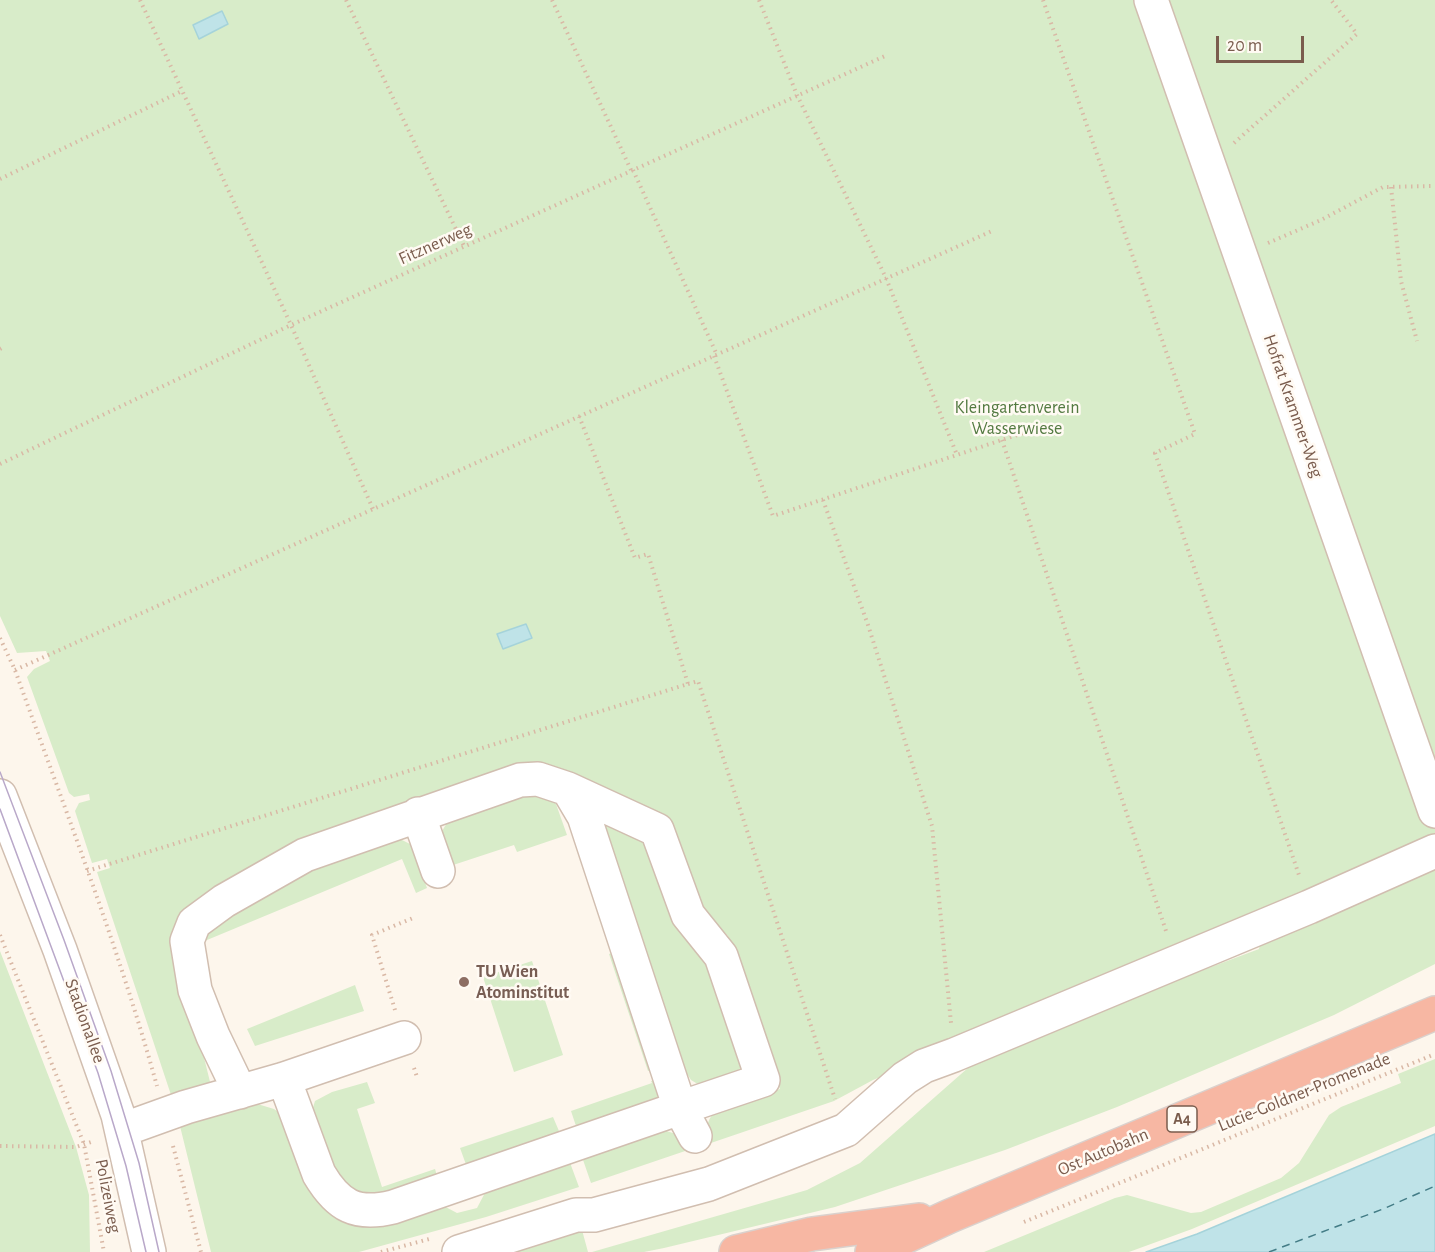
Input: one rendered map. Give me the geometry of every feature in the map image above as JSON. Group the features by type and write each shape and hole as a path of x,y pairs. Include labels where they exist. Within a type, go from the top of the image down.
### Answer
{"highway":[{"name":"Ost Autobahn","path":"872,1252 950,1216 1428,1013"},
{"path":"736,1252 812,1234 950,1216"}],"street":[{"name":"Hofrat Krammer-Weg","path":"1151,0 1435,811"},
{"path":"240,1092 213,1036 195,990 187,941 194,923 224,901 305,855 520,780 538,779 568,789 657,830 687,915 721,956 763,1080 687,1122 393,1207 363,1210 335,1197 326,1186 319,1174 284,1079"},
{"path":"568,789 584,816 687,1122"},
{"name":"Stadionallee","path":"0,796 60,950 122,1130 149,1252"},
{"path":"418,814 438,871"},
{"path":"459,1252 576,1215 594,1215 709,1184 846,1130 905,1078 924,1066 1309,907 1435,851"},
{"path":"122,1130 164,1114 284,1079 404,1038"}],"path":[{"path":"140,0 291,325 373,509"},
{"path":"346,0 464,246"},
{"path":"552,0 716,355 773,516 1047,425"},
{"path":"759,0 797,95 886,278 957,455"},
{"path":"1043,0 1195,434 1155,453 1309,907"},
{"path":"1209,165 1357,34 1331,0"},
{"name":"Fitznerweg","path":"0,464 291,325 885,56"},
{"path":"0,179 183,91"},
{"path":"1240,255 1321,220 1383,187 1435,186"},
{"path":"1391,187 1401,281 1418,341"},
{"path":"15,670 992,231"},
{"path":"0,349 5,346"},
{"path":"579,416 635,558 648,554 688,684"},
{"path":"1002,440 1176,961"},
{"path":"823,500 868,625 932,826 954,1055"},
{"path":"0,638 15,670 141,1027 201,1252"},
{"path":"87,872 698,681 846,1130"},
{"path":"404,1038 372,935 413,918"},
{"name":"Polizeiweg","path":"0,935 84,1144 104,1252"},
{"name":"Lucie-Goldner-Promenade","path":"1017,1225 1435,1054"},
{"path":"0,1146 76,1147 122,1130"}],"green space":[{"name":"Kleingartenverein Wasserwiese","path":"0,0 1435,0 1435,845 873,1080 834,1101 708,1144 707,1127 715,1112 736,1102 780,1089 728,936 696,902 667,819 550,771 194,908 180,960 212,1090 173,1101 97,872 110,868 107,859 92,863 75,811 79,803 90,800 89,794 74,797 69,793 27,677 34,669 50,661 46,651 17,653 0,616"},
{"path":"515,789 546,794 556,804 567,835 517,852 514,845 444,868 441,835 452,818 461,811"},
{"path":"597,813 646,841 706,952 748,1075 701,1086 691,1080 684,1069"},
{"path":"400,839 420,849 423,876 427,888 416,893 402,859 195,945 197,936 285,874"},
{"path":"1435,863 1435,964 1334,1015 1117,1107 1005,1150 835,1207 644,1252 592,1252 807,1190 860,1163 969,1067 1062,1023 1259,949 1261,939"},
{"path":"621,950 661,1067 648,1071 609,954"},
{"path":"0,951 76,1147 89,1195 90,1252 0,1252"},
{"path":"532,961 563,1055 514,1072 483,977"},
{"path":"355,985 364,1011 255,1046 247,1029"},
{"path":"1435,1059 1435,1126 1192,1229 1129,1252 984,1252 1127,1195 1191,1213 1201,1212 1281,1178 1299,1163 1329,1115 1341,1107 1401,1083 1398,1074"},
{"path":"663,1077 663,1099 578,1132 571,1111 652,1083 651,1081"},
{"path":"367,1082 375,1103 357,1109 382,1187 435,1169 438,1179 374,1200 342,1193 310,1117 315,1101 332,1092"},
{"path":"254,1103 274,1109 292,1122 320,1193 440,1204 457,1213 477,1208 487,1189 569,1160 579,1187 486,1217 359,1252 211,1252 178,1118"},
{"path":"553,1117 562,1138 468,1170 460,1148"},
{"path":"660,1129 676,1134 691,1149 591,1183 582,1157"},
{"path":"582,1230 588,1252 512,1252"}],"water":[{"path":"222,11 228,24 199,39 193,25"},
{"path":"526,624 532,638 503,649 497,634"},
{"path":"1435,1134 1435,1252 1146,1252 1197,1234"}],"ferry route":[{"path":"1269,1252 1383,1209 1435,1186"}],"tram line":[{"path":"0,772 111,1071 139,1163 159,1252"},
{"path":"0,809 98,1073 126,1166 146,1252"}],"place":[{"name":"TU Wien Atominstitut","path":"464,982"}]}
